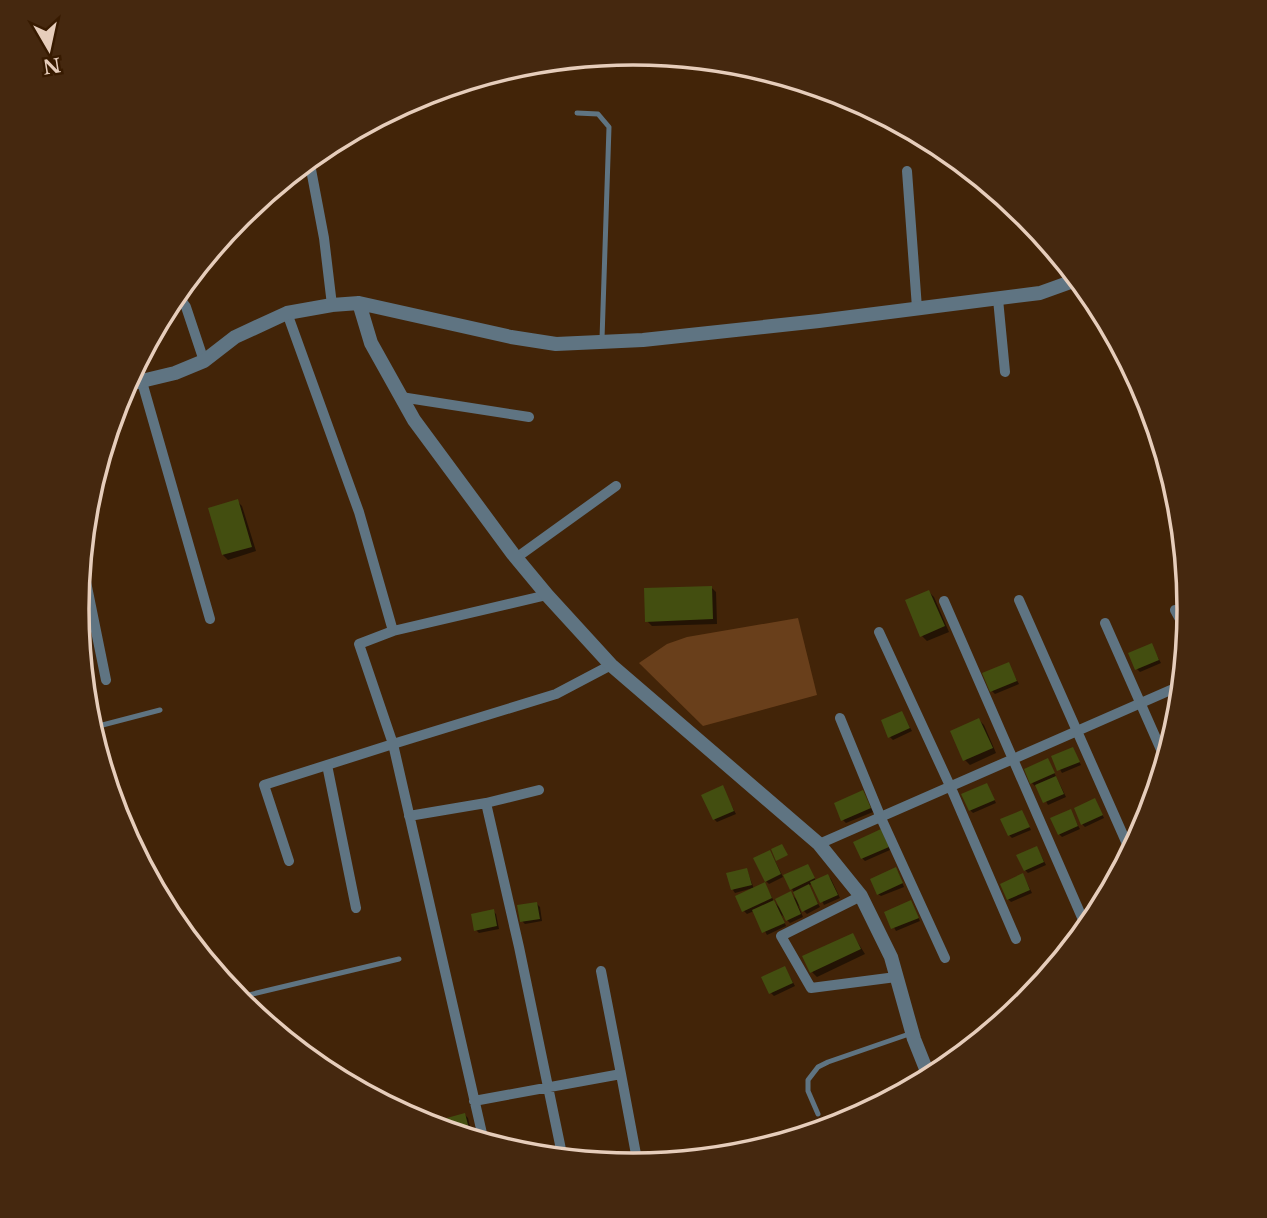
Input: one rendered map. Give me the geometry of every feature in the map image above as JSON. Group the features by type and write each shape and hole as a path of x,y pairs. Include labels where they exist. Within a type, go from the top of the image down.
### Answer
{"street":[{"path":"907,171 917,308"},
{"path":"309,172 324,238 332,305"},
{"path":"139,383 175,373 204,361 235,337 287,313 332,305 359,303 511,337 556,344 765,327 1040,293 1068,283"},
{"path":"998,299 1005,372"},
{"path":"359,303 371,343 414,420 516,558 547,595 611,665 820,844 861,896 891,957 912,1033 926,1068"},
{"path":"184,304 204,361"},
{"path":"287,313 359,512 393,631"},
{"path":"142,382 210,619"},
{"path":"401,397 529,417"},
{"path":"516,558 616,486"},
{"path":"481,1131 393,744 359,644 393,631 547,595"},
{"path":"89,598 106,680"},
{"path":"1019,600 1126,841"},
{"path":"944,601 1082,917"},
{"path":"1175,610 1178,615"},
{"path":"1105,623 1160,747"},
{"path":"879,632 951,788 1016,939"},
{"path":"289,861 264,785 556,694 611,665"},
{"path":"820,844 1171,689"},
{"path":"840,718 881,818 945,958"},
{"path":"327,765 356,908"},
{"path":"409,816 486,803 539,790"},
{"path":"486,803 561,1149"},
{"path":"861,896 781,936 811,988 896,977"},
{"path":"601,971 636,1153"},
{"path":"474,1101 621,1074"}],"lane":[{"path":"576,113 598,114 609,127 602,342"},
{"path":"102,725 160,710"},
{"path":"250,995 399,959"},
{"path":"818,1114 808,1091 808,1080 818,1067 912,1033"}],"shaded area":[{"path":"798,618 817,695 703,726 639,663 667,644 687,637"}],"building":[{"path":"238,499 252,547 222,555 208,508"},
{"path":"712,586 713,619 645,622 644,588"},
{"path":"929,590 945,626 920,637 905,600"},
{"path":"1152,643 1159,660 1135,670 1128,653"},
{"path":"1009,662 1017,681 990,692 982,673"},
{"path":"902,711 910,728 888,738 881,720"},
{"path":"979,718 993,748 963,761 950,731"},
{"path":"1073,747 1080,762 1057,771 1051,756"},
{"path":"1048,758 1055,773 1030,784 1024,769"},
{"path":"1056,776 1064,794 1043,803 1035,785"},
{"path":"987,783 995,800 969,811 961,794"},
{"path":"723,785 734,811 713,820 701,795"},
{"path":"863,790 871,808 841,821 834,803"},
{"path":"1095,798 1103,815 1081,825 1074,808"},
{"path":"1071,809 1078,826 1058,835 1050,818"},
{"path":"1022,810 1030,827 1008,836 1000,819"},
{"path":"881,829 889,847 861,859 853,842"},
{"path":"782,844 788,855 776,861 771,849"},
{"path":"1037,846 1044,862 1024,871 1016,855"},
{"path":"770,850 781,874 765,882 753,858"},
{"path":"808,864 815,878 790,890 783,875"},
{"path":"896,867 903,883 877,895 870,879"},
{"path":"747,868 752,885 731,890 726,873"},
{"path":"1023,873 1030,890 1007,900 1000,884"},
{"path":"828,874 838,895 820,903 810,882"},
{"path":"765,882 772,898 742,912 735,896"},
{"path":"809,884 818,904 802,912 793,892"},
{"path":"791,891 801,914 786,921 775,899"},
{"path":"774,900 785,923 762,933 752,910"},
{"path":"911,900 919,918 891,929 884,912"},
{"path":"537,902 540,919 520,922 517,905"},
{"path":"494,909 497,926 474,931 471,914"},
{"path":"853,933 861,949 810,973 802,956"},
{"path":"785,966 793,983 769,994 761,977"},
{"path":"465,1113 469,1127 459,1124 444,1119"}]}
